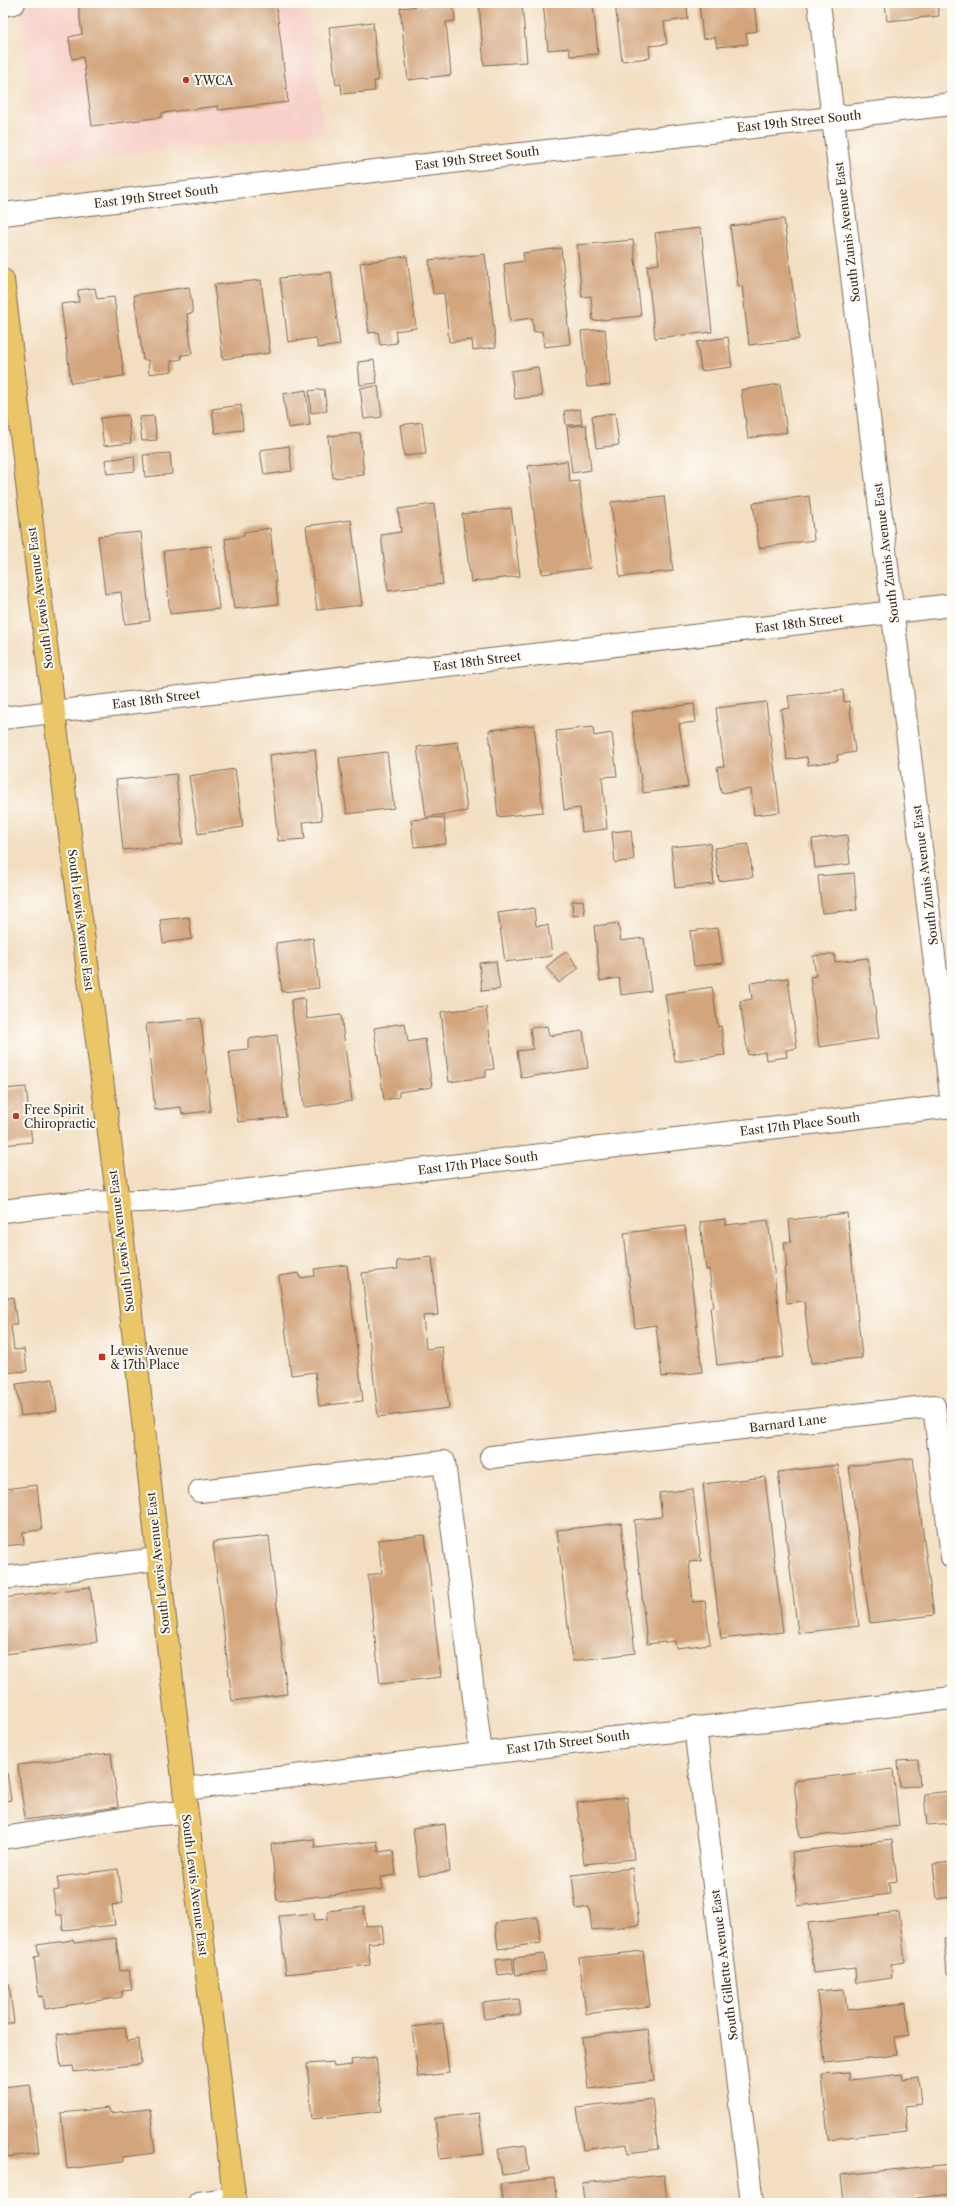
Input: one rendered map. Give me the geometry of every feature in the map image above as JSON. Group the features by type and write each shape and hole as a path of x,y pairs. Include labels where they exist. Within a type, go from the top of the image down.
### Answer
{"main road":[{"name":"South Lewis Avenue East","path":"3,280 54,712 118,1202 186,1812 235,2201"}],"street":[{"path":"3,5 14,3"},
{"name":"South Zunis Avenue East","path":"819,3 952,1105"},
{"name":"East 19th Street South","path":"3,214 952,104"},
{"name":"East 18th Street","path":"3,718 952,605"},
{"name":"East 17th Place South","path":"3,1211 60,1204 174,1199 952,1105"},
{"name":"Barnard Lane","path":"491,1457 934,1406 952,1557"},
{"path":"200,1491 444,1462 481,1753"},
{"path":"3,1578 158,1559"},
{"name":"East 17th Street South","path":"184,1789 695,1727 952,1698"},
{"name":"South Gillette Avenue East","path":"695,1727 752,2203"},
{"path":"3,1838 148,1815 186,1812"},
{"path":"199,2203 235,2201"}],"shaded area":[{"path":"19,3 307,3 324,133 39,165"}],"building":[{"name":"YWCA","path":"78,3 276,3 288,102 218,110 218,106 162,113 162,117 92,126 83,57 72,59 69,37 82,34"},
{"path":"453,3 455,21 446,22 451,75 408,80 400,8"},
{"path":"479,3 522,3 527,62 484,65"},
{"path":"543,3 593,3 598,54 570,56 569,48 548,50"},
{"path":"615,3 687,3 688,19 664,22 667,44 649,46 650,58 622,61"},
{"path":"699,3 754,3 757,31 746,33 748,44 717,47 715,37 703,39"},
{"path":"885,3 937,3 939,16 887,21"},
{"path":"373,22 378,81 374,81 375,91 342,94 341,84 336,85 329,27"},
{"path":"784,219 799,339 749,345 742,285 738,286 730,226"},
{"path":"701,228 712,332 655,338 647,266 659,264 655,233"},
{"path":"633,240 641,316 593,321 591,296 582,297 577,245"},
{"path":"561,248 569,317 567,317 570,344 544,347 542,331 534,332 532,318 510,321 504,264 524,261 523,253"},
{"path":"485,254 496,347 473,350 472,340 449,342 444,293 433,294 429,260"},
{"path":"407,256 416,328 395,331 397,343 380,345 378,332 369,333 360,263"},
{"path":"331,272 340,345 318,348 316,338 288,342 280,278"},
{"path":"261,280 270,353 223,359 214,285"},
{"path":"189,287 193,313 187,314 192,354 181,355 182,359 171,361 172,371 149,374 148,360 143,360 134,295"},
{"path":"95,288 97,299 114,297 124,376 71,383 61,304 79,302 78,290"},
{"path":"605,329 610,385 587,387 581,331"},
{"path":"728,337 732,367 701,371 697,342"},
{"path":"374,360 377,383 360,385 358,362"},
{"path":"538,367 542,396 515,399 511,371"},
{"path":"780,384 787,432 748,438 741,390"},
{"path":"378,386 382,417 364,419 360,388"},
{"path":"324,389 327,411 311,413 309,391"},
{"path":"306,390 310,425 288,428 283,394"},
{"path":"241,405 243,430 215,433 212,409"},
{"path":"580,409 582,424 566,425 564,411"},
{"path":"615,413 619,445 596,448 592,416"},
{"path":"128,415 131,443 104,446 100,418"},
{"path":"154,416 157,440 142,441 139,417"},
{"path":"422,422 426,454 404,456 400,425"},
{"path":"586,425 591,470 572,473 567,427"},
{"path":"360,433 364,475 333,478 328,436"},
{"path":"289,446 292,471 264,475 260,450"},
{"path":"170,453 172,474 145,477 143,455"},
{"path":"134,456 135,471 107,474 105,460"},
{"path":"567,461 570,482 579,481 591,568 542,574 528,466"},
{"path":"664,496 673,571 620,577 611,502"},
{"path":"809,496 814,540 759,548 753,503"},
{"path":"434,504 443,584 388,591 381,535 401,532 398,509"},
{"path":"511,508 520,576 471,582 462,514"},
{"path":"351,520 362,605 317,610 306,526"},
{"path":"270,528 278,604 234,609 225,539 244,536 244,532"},
{"path":"141,532 150,621 125,624 121,592 105,594 98,536"},
{"path":"212,546 219,609 170,614 164,551"},
{"path":"843,690 844,702 849,701 855,752 837,755 838,761 808,765 807,757 787,760 781,709 790,708 788,696"},
{"path":"766,702 780,812 754,815 751,789 721,793 717,767 724,766 716,708"},
{"path":"694,704 696,722 679,724 688,787 643,793 631,712"},
{"path":"534,725 543,812 498,817 489,730"},
{"path":"593,727 594,736 612,733 617,776 602,777 607,829 582,832 580,808 564,810 556,731"},
{"path":"458,742 467,811 426,817 417,747"},
{"path":"315,749 322,820 303,822 305,839 278,841 269,755"},
{"path":"387,752 394,808 347,814 339,758"},
{"path":"235,769 243,827 198,834 189,776"},
{"path":"176,774 183,844 123,850 116,780"},
{"path":"444,817 446,844 414,847 411,820"},
{"path":"631,830 634,860 615,863 612,832"},
{"path":"847,835 850,864 815,868 812,839"},
{"path":"710,843 714,884 675,888 671,847"},
{"path":"748,844 753,877 719,881 714,848"},
{"path":"854,873 857,910 822,913 818,876"},
{"path":"583,900 585,915 573,916 572,901"},
{"path":"534,908 536,926 548,925 552,956 505,962 498,913"},
{"path":"189,917 192,939 163,943 160,920"},
{"path":"618,923 621,941 644,938 651,991 621,995 619,978 600,981 594,926"},
{"path":"718,928 723,963 694,966 690,931"},
{"path":"313,938 319,988 282,992 276,943"},
{"path":"566,951 579,968 559,983 546,967"},
{"path":"834,954 835,962 868,958 879,1038 819,1047 810,977 816,976 813,956"},
{"path":"496,961 500,989 482,991 479,963"},
{"path":"788,978 797,1048 786,1050 787,1057 766,1060 765,1052 748,1055 740,1001 752,999 750,983"},
{"path":"712,987 718,1027 721,1026 725,1055 675,1062 665,994"},
{"path":"304,998 307,1019 341,1015 352,1101 304,1107 291,1000"},
{"path":"486,1007 494,1069 486,1070 486,1077 449,1082 441,1012"},
{"path":"201,1018 211,1111 182,1114 181,1107 155,1110 146,1024"},
{"path":"405,1023 408,1042 425,1039 432,1087 399,1092 399,1097 384,1100 374,1028"},
{"path":"547,1026 549,1036 583,1031 588,1068 521,1078 517,1051 533,1049 530,1028"},
{"path":"277,1035 286,1117 238,1122 229,1051 248,1049 248,1039"},
{"name":"Free Spirit Chiropractic","path":"26,1087 32,1142 3,1145 3,1089"},
{"path":"948,1188 952,1188 952,1219 951,1219"},
{"path":"847,1213 862,1358 811,1363 804,1301 787,1303 784,1268 787,1267 784,1242 791,1242 789,1220"},
{"path":"726,1219 726,1225 768,1220 784,1357 717,1365 710,1307 714,1307 709,1269 706,1270 700,1222"},
{"path":"685,1226 702,1372 662,1377 656,1325 635,1328 624,1233"},
{"path":"432,1257 438,1315 423,1316 426,1349 442,1347 449,1408 378,1417 362,1273 398,1269 397,1261"},
{"path":"347,1265 363,1401 319,1406 315,1372 291,1375 279,1276 299,1273 300,1278 315,1276 314,1269"},
{"path":"13,1297 17,1325 11,1325 14,1350 24,1349 27,1371 3,1373 3,1299"},
{"path":"53,1379 57,1411 21,1416 16,1384"},
{"path":"913,1458 934,1615 870,1623 849,1466"},
{"path":"838,1465 859,1626 798,1633 778,1472"},
{"path":"765,1477 783,1632 721,1639 703,1484"},
{"path":"37,1485 42,1530 23,1532 24,1544 3,1546 3,1489"},
{"path":"693,1489 701,1561 689,1562 693,1602 705,1601 710,1644 676,1648 675,1641 647,1644 634,1520 662,1517 659,1493"},
{"path":"621,1523 635,1653 572,1661 557,1530"},
{"path":"425,1535 441,1677 380,1684 368,1575 382,1573 378,1540"},
{"path":"269,1536 287,1694 232,1701 213,1542"},
{"path":"90,1587 97,1642 5,1654 3,1598"},
{"path":"3,1745 11,1800 3,1801"},
{"path":"111,1753 118,1807 25,1820 18,1765"},
{"path":"918,1760 920,1786 900,1787 898,1761"},
{"path":"893,1769 899,1826 800,1838 794,1781"},
{"path":"952,1791 952,1823 927,1825 924,1794"},
{"path":"627,1797 634,1859 584,1864 577,1803"},
{"path":"445,1824 450,1872 419,1876 413,1828"},
{"path":"314,1839 315,1848 377,1841 379,1852 393,1850 396,1875 381,1877 383,1889 277,1901 271,1844"},
{"path":"892,1840 897,1881 889,1882 890,1894 798,1906 792,1852"},
{"path":"952,1862 952,1897 937,1899 933,1864"},
{"path":"632,1868 639,1925 592,1930 589,1907 576,1909 572,1875"},
{"path":"118,1869 123,1903 112,1905 115,1925 63,1930 62,1915 56,1915 53,1891 59,1890 57,1877"},
{"path":"364,1907 366,1926 382,1925 384,1942 368,1943 370,1965 286,1974 279,1916 314,1913 315,1920 328,1919 327,1911"},
{"path":"899,1912 905,1962 891,1964 892,1978 856,1983 855,1968 814,1973 808,1923"},
{"path":"537,1917 541,1943 498,1949 495,1923"},
{"path":"952,1937 952,1974 947,1974 944,1938"},
{"path":"116,1938 120,1971 129,1970 132,1990 122,1991 122,1997 45,2009 43,1996 39,1997 34,1957 39,1956 37,1945 73,1940 74,1943"},
{"path":"643,1951 650,2006 586,2014 579,1958"},
{"path":"544,1954 546,1971 516,1975 514,1958"},
{"path":"512,1958 514,1973 498,1975 496,1960"},
{"path":"9,1983 14,2023 3,2025 3,1984"},
{"path":"844,1989 847,2010 906,2003 909,2035 894,2037 897,2055 825,2063 817,1991"},
{"path":"519,1999 521,2014 484,2019 482,2003"},
{"path":"443,2023 449,2073 418,2077 412,2027"},
{"path":"125,2027 127,2041 139,2039 141,2064 74,2072 73,2066 61,2067 57,2035"},
{"path":"648,2029 654,2081 588,2089 582,2037"},
{"path":"376,2057 382,2111 312,2119 307,2064 333,2062 334,2067 352,2065 351,2060"},
{"path":"849,2072 850,2080 902,2074 903,2079 918,2077 921,2104 905,2106 908,2131 828,2139 822,2074"},
{"path":"30,2084 39,2153 8,2157 3,2129 3,2087"},
{"path":"652,2099 658,2149 628,2153 627,2144 583,2150 577,2108"},
{"path":"109,2108 110,2113 150,2109 155,2153 123,2157 123,2162 67,2169 61,2113"},
{"path":"479,2113 484,2154 440,2159 435,2118"},
{"path":"526,2145 529,2171 502,2175 498,2149"},
{"path":"952,2164 952,2194 916,2198 917,2203 844,2203 841,2175"},
{"path":"664,2175 667,2203 584,2203 582,2183"},
{"path":"554,2178 557,2203 502,2203 500,2184"}],"place":[{"name":"YWCA","path":"186,80"},
{"name":"Free Spirit Chiropractic","path":"16,1116"},
{"name":"Lewis Avenue & 17th Place","path":"102,1357"}]}
